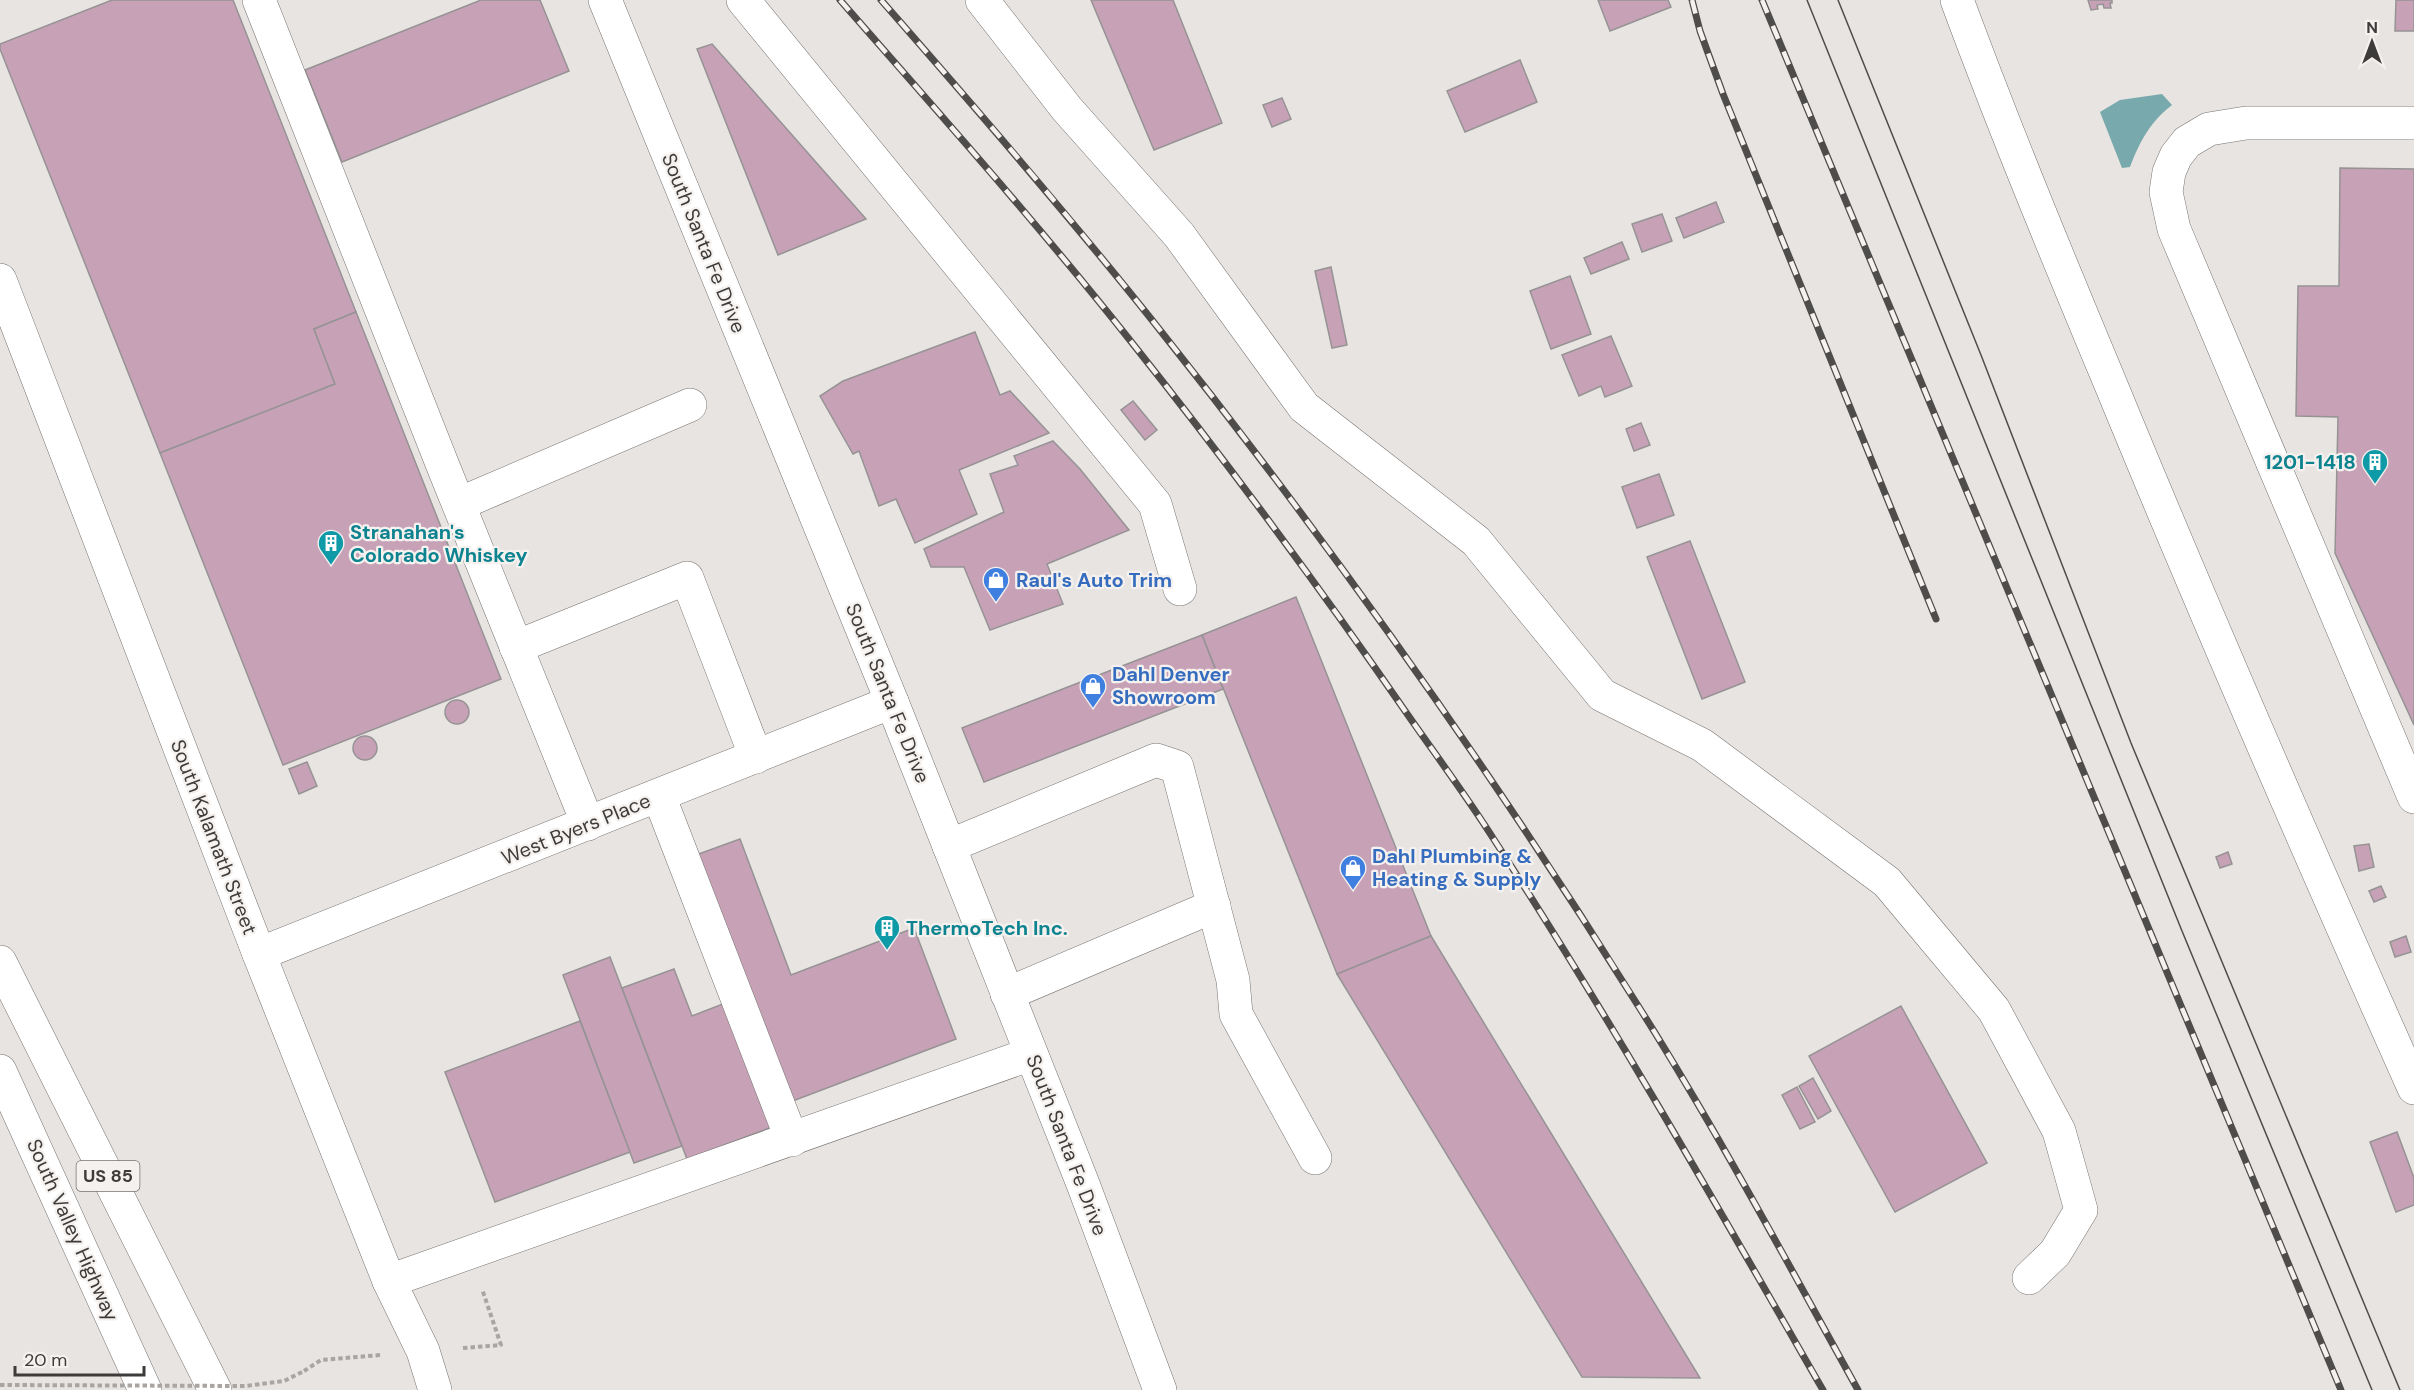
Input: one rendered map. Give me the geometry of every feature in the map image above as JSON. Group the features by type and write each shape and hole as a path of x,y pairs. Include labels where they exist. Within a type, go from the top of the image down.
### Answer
{"main road":[{"path":"259,0 588,824"},
{"name":"South Santa Fe Drive","path":"605,0 892,702 1115,1268 1160,1390"},
{"path":"743,0 1155,504 1180,589"},
{"path":"981,0 1067,109 1179,235 1304,407 1476,541 1602,695 1702,745 1887,882 1994,1010 2059,1131 2081,1210 2055,1253 2030,1278"},
{"path":"1957,0 2006,133 2156,494 2292,815 2414,1088"},
{"path":"2414,123 2246,123 2209,129 2187,142 2176,156 2169,172 2166,192 2174,230 2414,797"},
{"name":"South Kalamath Street","path":"0,280 259,954 389,1281 423,1351 435,1390"},
{"path":"459,504 690,405"},
{"path":"516,647 687,578 756,757"},
{"name":"West Byers Place","path":"259,954 892,702"},
{"path":"949,846 1156,760 1177,766 1233,980 1236,1014 1315,1158"},
{"path":"659,796 792,1140"},
{"path":"1008,994 1214,906"},
{"name":"US 85","path":"0,962 215,1390"},
{"path":"389,1281 1031,1054"},
{"name":"South Valley Highway","path":"0,1071 145,1390"}],"path":[{"path":"469,1253 501,1345"},
{"path":"0,1385 245,1386 284,1381 321,1360"}],"water":[{"path":"2162,94 2172,105 2146,133 2130,167 2122,168 2100,112 2120,100"}],"building":[{"path":"112,0 233,0 356,312 314,329 335,384 160,453 0,49 0,44"},
{"path":"481,0 540,0 569,71 342,162 305,70"},
{"path":"1091,0 1173,0 1222,123 1154,150"},
{"path":"1598,0 1668,0 1671,7 1610,31"},
{"path":"2088,0 2112,0 2111,8 2104,8 2103,4 2097,5 2098,9 2091,10"},
{"path":"2396,0 2414,0 2414,31 2395,31"},
{"path":"712,44 866,219 778,255 697,49"},
{"path":"1520,60 1537,102 1465,132 1447,91"},
{"path":"1282,98 1291,119 1272,127 1263,105"},
{"name":"1201-1418","path":"2340,168 2414,169 2414,725 2335,553 2338,417 2296,416 2298,286 2339,286"},
{"path":"1716,202 1724,222 1684,238 1676,218"},
{"path":"1662,214 1672,241 1642,252 1632,224"},
{"path":"1622,242 1629,259 1591,274 1584,258"},
{"path":"1331,267 1347,345 1332,348 1315,271"},
{"path":"1570,276 1591,334 1551,349 1530,291"},
{"name":"Stranahan's Colorado Whiskey","path":"356,312 501,679 283,765 160,453 335,384 314,329"},
{"path":"975,332 1000,395 1010,391 1049,433 959,470 977,514 915,543 896,499 879,506 859,451 853,454 820,396 843,381"},
{"path":"1611,336 1632,386 1605,397 1601,386 1579,396 1562,355"},
{"path":"1133,401 1157,430 1145,440 1121,410"},
{"path":"1641,423 1650,445 1634,451 1626,429"},
{"path":"1053,441 1080,469 1129,530 1047,564 1063,604 990,630 964,567 931,567 924,549 1004,512 990,474 1018,465 1014,456"},
{"path":"1659,474 1674,515 1637,528 1622,487"},
{"path":"1690,541 1745,682 1702,699 1647,557"},
{"path":"1296,597 1431,936 1337,974 1202,635"},
{"name":"Dahl Denver Showroom","path":"1202,635 1223,689 984,782 962,728"},
{"path":"457,700 462,701 468,707 468,717 462,723 457,724 452,723 446,717 445,712 446,707 452,701"},
{"path":"365,736 370,737 376,743 376,753 370,759 365,760 360,759 354,753 353,748 354,743 360,737"},
{"path":"307,762 317,786 299,794 289,769"},
{"name":"ThermoTech Inc.","path":"740,839 791,975 914,928 956,1039 790,1102 696,855"},
{"path":"2369,844 2374,867 2359,871 2354,846"},
{"path":"2228,852 2232,864 2220,868 2216,857"},
{"path":"2381,886 2386,897 2374,902 2369,891"},
{"path":"1431,936 1700,1378 1582,1377 1337,974"},
{"path":"2406,936 2411,952 2395,957 2390,942"},
{"path":"610,957 682,1146 634,1163 563,975"},
{"path":"674,969 692,1016 728,1002 775,1126 687,1159 622,988"},
{"path":"1901,1006 1987,1163 1895,1212 1809,1056"},
{"path":"580,1021 630,1152 495,1202 445,1072"},
{"path":"1813,1078 1831,1111 1818,1119 1799,1086"},
{"path":"1797,1087 1815,1122 1800,1129 1782,1095"},
{"path":"2397,1132 2414,1178 2414,1205 2396,1212 2370,1142"}],"tram line":[{"path":"1807,0 2182,931 2372,1390"},
{"path":"1838,0 1981,355 2131,743 2400,1390"}],"railway":[{"path":"840,0 1023,210 1166,385 1308,574 1463,793 1579,974 1823,1390"},
{"path":"881,0 1018,158 1152,320 1217,402 1404,655 1523,828 1666,1051 1750,1195 1858,1390"},
{"path":"1692,0 1700,31 1723,94 1936,619"},
{"path":"1762,0 2341,1390"}],"place":[{"name":"1201-1418","path":"2375,485"},
{"name":"Stranahan's Colorado Whiskey","path":"331,566"},
{"name":"Raul's Auto Trim","path":"996,603"},
{"name":"Dahl Denver Showroom","path":"1093,709"},
{"name":"Dahl Plumbing & Heating & Supply","path":"1353,891"},
{"name":"ThermoTech Inc.","path":"887,951"}]}
